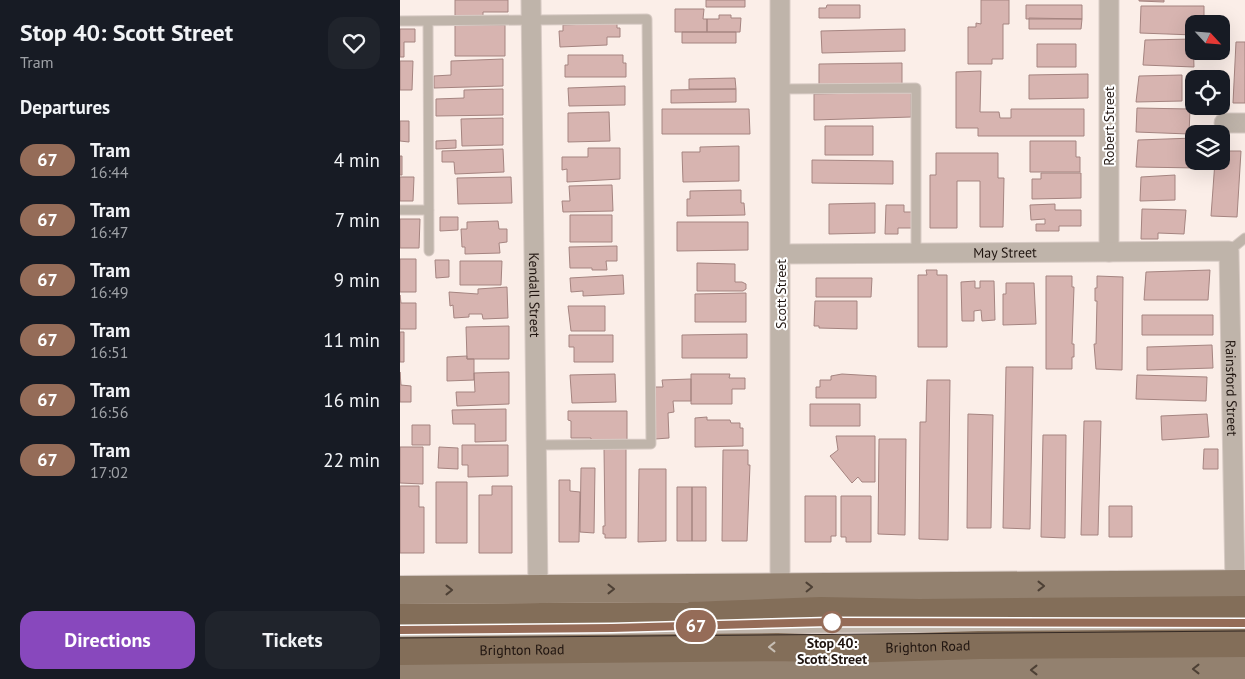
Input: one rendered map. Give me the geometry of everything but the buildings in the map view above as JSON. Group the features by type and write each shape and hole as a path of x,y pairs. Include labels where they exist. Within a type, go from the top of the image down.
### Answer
{"highway":[{"name":"Brighton Road","path":"400,618 446,618 847,649 979,645 1245,610"},
{"name":"Brighton Road","path":"400,651 618,632 821,611 919,614 1038,613 1109,627 1245,643"}],"main road":[{"path":"400,591 1240,584"},
{"path":"983,586 1038,613"},
{"path":"1109,627 1113,605 1144,586"},
{"path":"573,675 618,632 681,588"},
{"path":"400,591 446,618"},
{"name":"Brighton Road","path":"400,676 990,674 1245,669"}],"street":[{"name":"Kendall Street","path":"530,0 538,589"},
{"name":"Scott Street","path":"780,0 780,587"},
{"name":"Robert Street","path":"1109,0 1109,252"},
{"path":"1224,123 1245,123"},
{"name":"May Street","path":"781,254 1229,251"},
{"name":"Rainsford Street","path":"1229,251 1239,447 1240,584"}],"lane":[{"path":"400,21 647,19 651,444 537,445"},
{"path":"428,21 429,251"},
{"path":"781,89 916,88 916,253"},
{"path":"400,210 429,210"},
{"path":"1229,251 1245,238"},
{"path":"1109,627 1245,626"},
{"path":"400,634 618,632"}],"tram line":[{"name":"67","path":"400,630 612,628 830,622 1245,623"},
{"path":"400,630 612,628 831,622 1245,623"},
{"path":"400,638 1245,631"}],"place":[{"name":"Stop 40: Scott Street","path":"832,622"}]}
